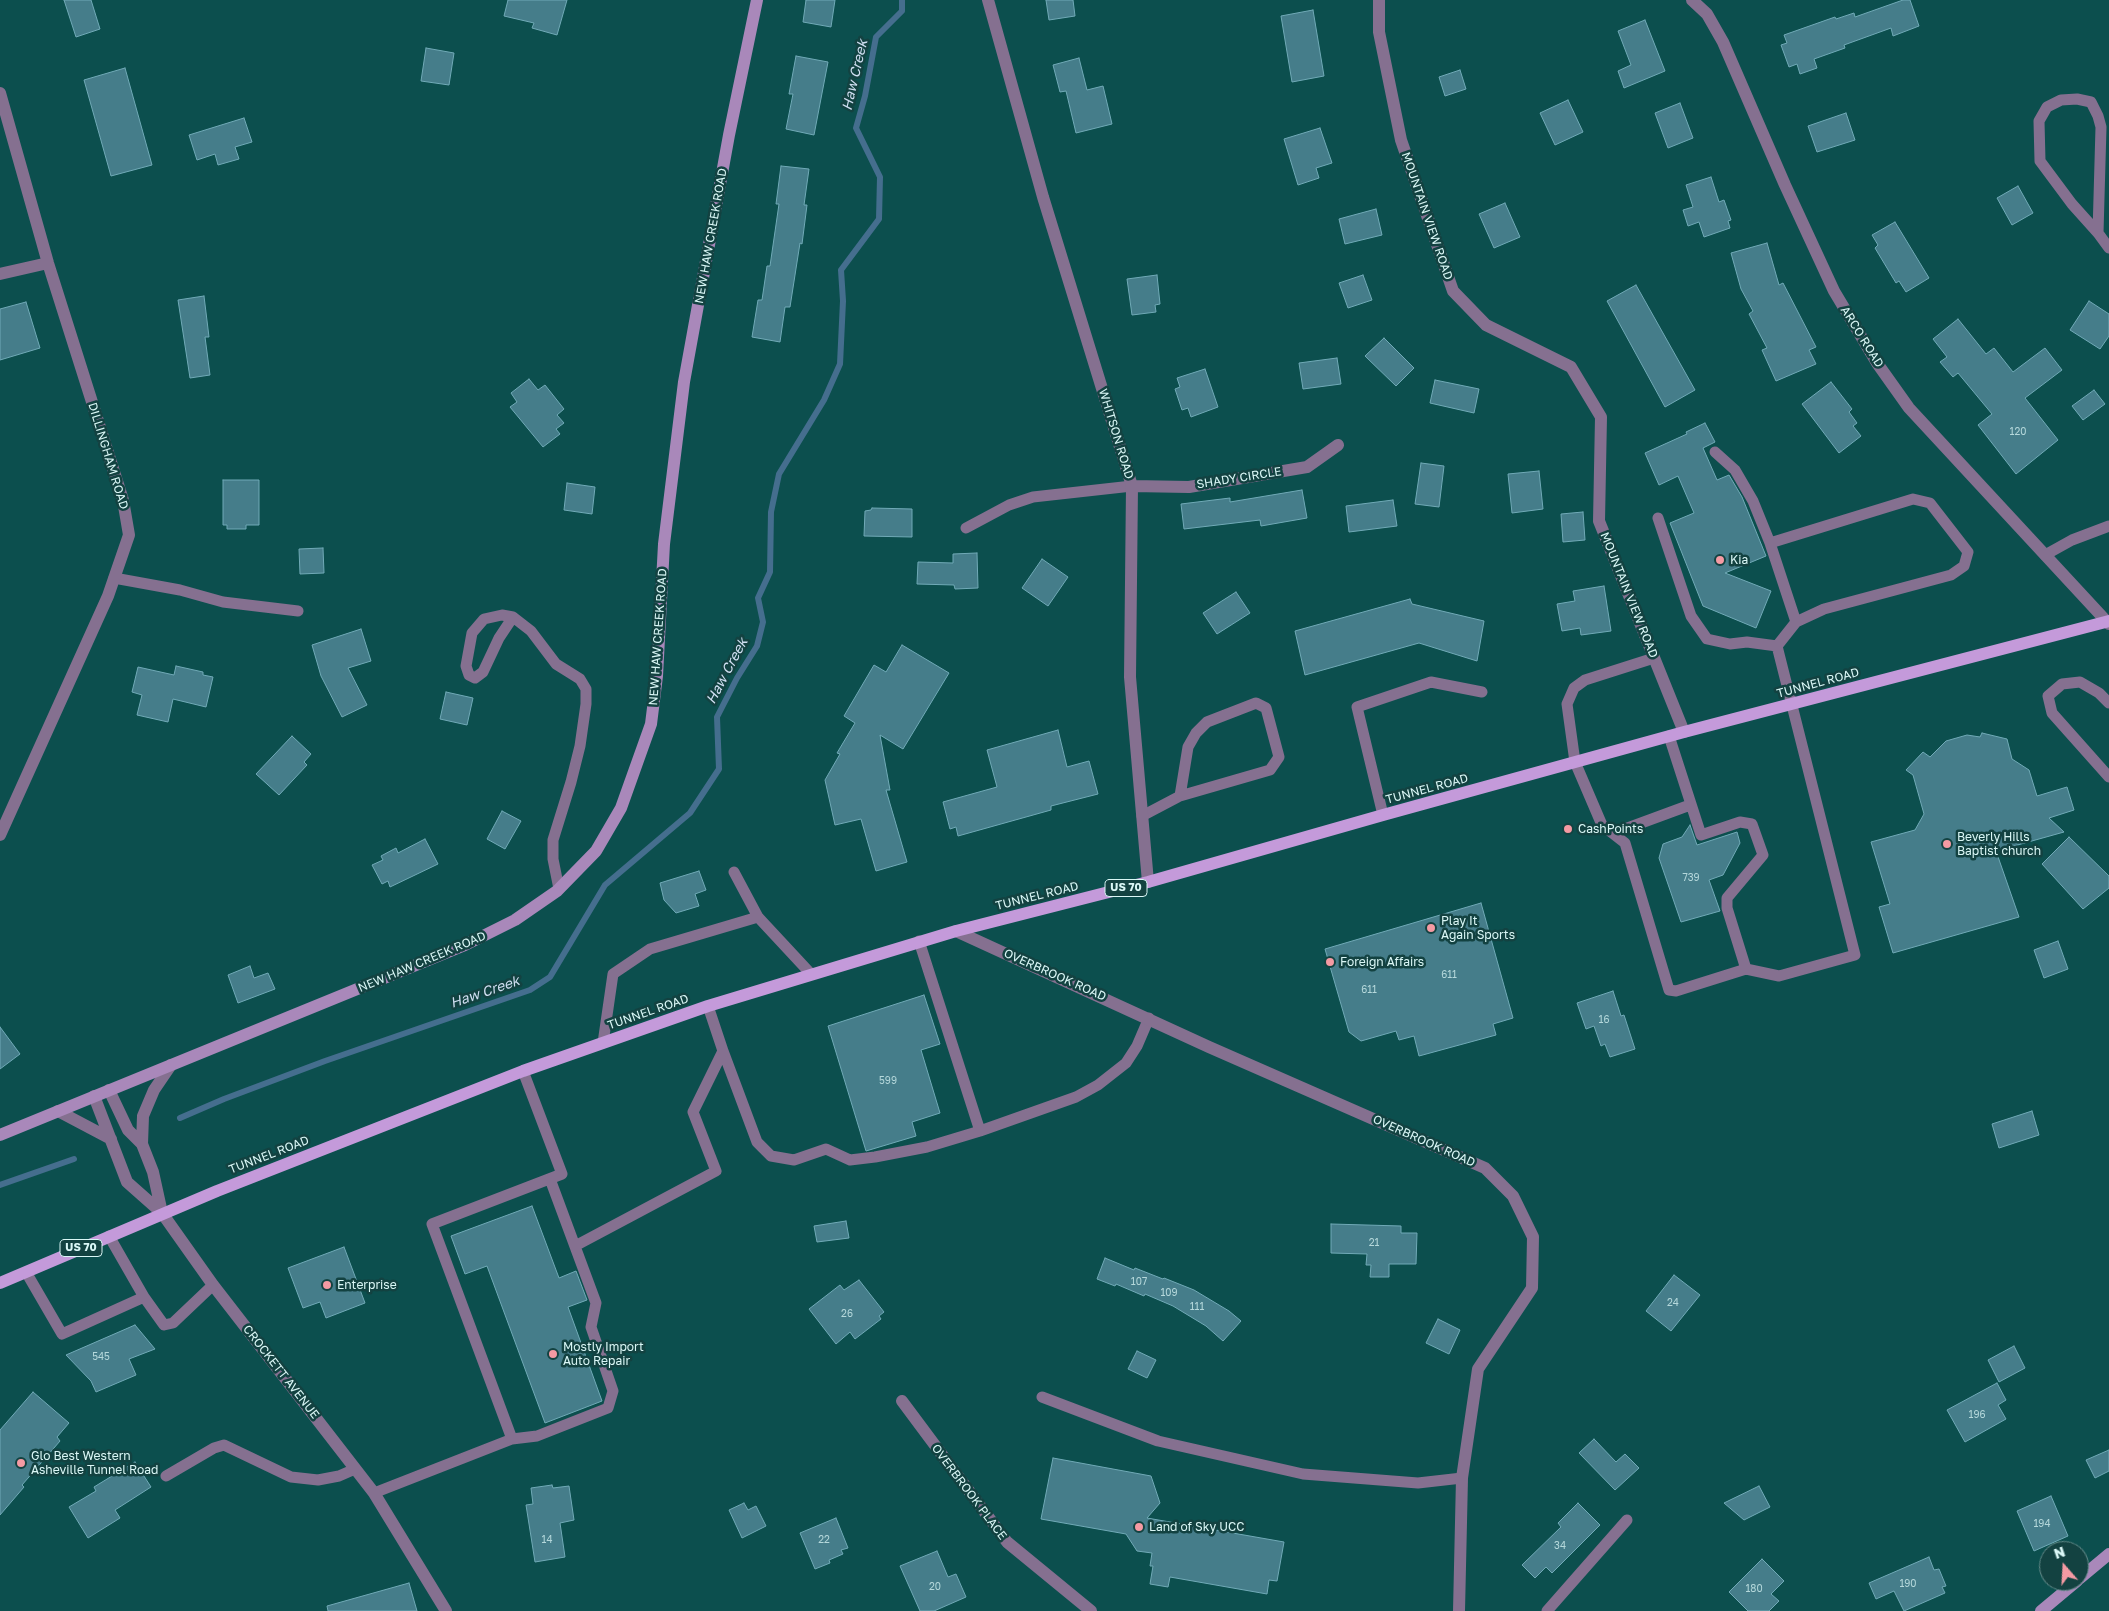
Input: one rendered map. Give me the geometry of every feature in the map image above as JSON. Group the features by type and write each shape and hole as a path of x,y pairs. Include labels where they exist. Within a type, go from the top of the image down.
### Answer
{"main road":[{"name":"TUNNEL ROAD","path":"0,1283 162,1213 523,1071 708,1006 956,930 1148,882 1669,736 2108,622"}],"street":[{"name":"NEW HAW CREEK ROAD","path":"0,1134 465,945 515,920 559,889 596,851 621,808 651,724 657,676 664,544 684,382 729,136 757,0"},
{"name":"WHITSON ROAD","path":"988,0 1043,197 1132,486 1130,677 1148,882"},
{"name":"MOUNTAIN VIEW ROAD","path":"1379,0 1379,32 1401,140 1453,291 1486,325 1571,367 1601,417 1599,521 1684,732"},
{"name":"ARCO ROAD","path":"1692,0 1707,14 1723,42 1785,185 1834,291 1877,363 1909,408 2108,622"},
{"name":"DILLINGHAM ROAD","path":"0,93 48,263 123,500 129,535 108,596 0,836"},
{"path":"0,274 48,263"},
{"name":"SHADY CIRCLE","path":"1132,486 1189,486 1307,467 1338,444"},
{"name":"OVERBROOK ROAD","path":"956,930 1485,1168 1513,1196 1533,1237 1532,1288 1478,1369 1462,1478 1460,1611"},
{"path":"142,1144 143,1116 154,1090 172,1065"},
{"path":"109,1090 128,1130 142,1144 154,1172 162,1213"},
{"name":"CROCKETT AVENUE","path":"94,1096 127,1182 162,1213 213,1285 374,1492 446,1611"},
{"path":"58,1111 111,1139"},
{"name":"OVERBROOK PLACE","path":"902,1401 1007,1542 1091,1611"},
{"path":"2089,1571 2109,1554"},
{"path":"2041,1611 2065,1591"}],"lane":[{"path":"2098,234 2101,128 2098,116 2091,102 2076,99 2062,100 2047,107 2039,122 2040,161 2072,204 2109,248"},
{"path":"1715,452 1735,470 1753,501 1770,543 1796,622"},
{"path":"966,528 1009,505 1033,497 1132,486"},
{"path":"1770,543 1913,498 1930,503 1968,552 1964,566 1951,575 1824,608 1796,622 1777,646"},
{"path":"1658,518 1691,616 1707,639 1730,644 1747,642 1777,646"},
{"path":"2045,554 2072,540 2109,526"},
{"path":"114,578 180,590 223,602 298,611"},
{"path":"514,618 499,638 484,672 475,678 469,675 466,666 472,633 484,619 502,615 514,618 532,631 556,664 580,679 586,689 586,704 580,746 553,840 559,889"},
{"path":"1654,658 1585,680 1574,688 1567,704 1575,762 1602,825 1625,843 1670,990 1676,991 1746,969 1779,976 1855,955 1777,646"},
{"path":"1383,815 1357,707 1431,682 1482,692"},
{"path":"2109,703 2099,693 2080,682 2062,684 2048,696 2052,713 2109,777"},
{"path":"1142,816 1180,796 1270,770 1279,757 1266,708 1256,703 1207,722 1196,733 1188,747 1180,796"},
{"path":"1669,736 1701,835 1740,822 1752,824 1763,855 1727,898 1727,908 1746,969"},
{"path":"1614,833 1690,805"},
{"path":"734,872 758,917 811,974"},
{"path":"603,1043 613,974 650,949 758,917"},
{"path":"919,941 980,1131"},
{"path":"708,1006 757,1142 771,1156 794,1160 826,1149 850,1160 927,1147 980,1131 1076,1097 1098,1085 1126,1063 1141,1039 1149,1018"},
{"path":"575,1246 716,1171 693,1112 723,1052"},
{"path":"512,1439 432,1224 562,1174 523,1071"},
{"path":"374,1492 512,1439 536,1436 608,1408 613,1391 591,1327 596,1303 550,1179"},
{"path":"109,1236 144,1296 164,1325 173,1323 213,1285"},
{"path":"26,1272 62,1334 144,1296"},
{"path":"1042,1397 1158,1441 1303,1474 1418,1483 1462,1478"},
{"path":"166,1476 214,1448 224,1445 291,1477 318,1480 339,1476 355,1469"},
{"path":"1547,1611 1627,1520"}],"building":[{"path":"64,0 91,0 100,29 76,37"},
{"path":"508,0 567,0 557,35 532,28 534,23 504,16"},
{"path":"806,0 835,0 831,27 803,22"},
{"path":"1046,0 1073,0 1075,16 1049,20"},
{"path":"1903,0 1910,0 1919,26 1893,36 1891,28 1844,45 1845,48 1814,59 1817,68 1800,74 1797,64 1789,67 1781,45 1787,43 1784,35 1835,17 1836,19 1854,13 1855,17"},
{"path":"1313,10 1324,76 1292,82 1281,16"},
{"path":"1645,20 1665,71 1624,88 1618,71 1631,65 1618,31"},
{"path":"426,48 454,53 449,85 421,81"},
{"path":"796,56 828,62 814,135 786,129 793,94 789,94"},
{"path":"1079,58 1087,90 1103,86 1112,124 1076,133 1066,91 1060,92 1053,65"},
{"path":"125,68 152,165 111,176 84,80"},
{"path":"1460,70 1466,89 1445,96 1439,77"},
{"path":"1568,100 1583,132 1555,145 1540,113"},
{"path":"1680,103 1693,138 1668,148 1655,113"},
{"path":"1846,113 1855,140 1817,152 1808,126"},
{"path":"244,118 252,142 235,147 239,159 218,165 215,154 197,160 189,135"},
{"path":"1320,128 1332,163 1316,168 1319,178 1298,185 1284,139"},
{"path":"781,166 809,169 804,205 807,205 802,244 800,243 790,307 785,307 780,342 752,337 758,300 762,300 767,266 770,266 779,204 776,204"},
{"path":"1711,177 1719,202 1724,200 1731,220 1728,221 1730,228 1704,237 1699,222 1688,226 1683,210 1693,207 1686,185"},
{"path":"2018,186 2033,213 2012,225 1997,198"},
{"path":"1505,203 1520,237 1494,248 1479,214"},
{"path":"1376,209 1382,235 1345,244 1339,219"},
{"path":"1895,222 1929,278 1906,292 1899,281 1896,283 1875,248 1878,245 1872,235"},
{"path":"1767,243 1779,285 1783,283 1816,347 1809,350 1816,364 1776,381 1762,350 1767,348 1749,314 1753,311 1741,289 1731,253"},
{"path":"1157,275 1160,304 1155,305 1156,312 1132,315 1127,279"},
{"path":"1363,275 1372,300 1348,308 1339,283"},
{"path":"1636,285 1695,390 1665,407 1607,301"},
{"path":"204,296 209,337 205,337 210,375 190,378 178,300"},
{"path":"2089,301 2109,314 2109,336 2100,349 2070,330"},
{"path":"26,302 40,348 0,360 0,309"},
{"path":"1958,319 1986,354 1994,348 2013,372 2045,348 2062,370 2025,398 2058,440 2016,474 1978,425 1992,414 1958,373 1953,377 1940,362 1947,357 1933,339"},
{"path":"1384,338 1414,368 1396,386 1365,356"},
{"path":"1337,358 1341,384 1303,389 1299,363"},
{"path":"1205,369 1218,407 1191,417 1188,408 1182,410 1175,389 1180,387 1177,378"},
{"path":"529,379 538,390 545,385 564,409 557,415 564,423 556,429 560,434 543,447 510,407 517,402 511,393"},
{"path":"1435,380 1479,389 1474,413 1430,403"},
{"path":"1831,382 1852,409 1849,412 1857,423 1853,426 1861,436 1839,453 1802,404"},
{"path":"2094,390 2105,404 2083,420 2072,406"},
{"path":"1705,423 1715,442 1703,448 1717,480 1729,475 1742,497 1766,556 1725,573 1771,591 1756,628 1703,606 1670,523 1694,513 1678,476 1659,485 1645,453 1687,434 1686,432"},
{"path":"1421,463 1444,466 1439,507 1415,504"},
{"path":"1539,471 1543,509 1512,513 1508,474"},
{"path":"223,480 259,480 259,525 246,525 246,529 227,529 227,525 223,525"},
{"path":"567,483 595,487 592,514 564,510"},
{"path":"1302,490 1307,518 1261,526 1260,520 1184,529 1181,504 1230,498 1230,502"},
{"path":"1393,500 1397,526 1349,532 1346,506"},
{"path":"872,508 912,509 912,537 864,536 865,511"},
{"path":"1583,512 1585,540 1563,542 1561,514"},
{"path":"323,548 324,573 300,574 299,549"},
{"path":"977,553 978,588 955,589 954,585 917,584 918,562 953,563 953,554"},
{"path":"1042,559 1068,577 1048,606 1022,588"},
{"path":"1604,586 1611,631 1581,635 1580,628 1562,631 1557,604 1575,601 1573,591"},
{"path":"1236,592 1250,613 1217,634 1203,613"},
{"path":"1410,599 1412,604 1484,621 1477,661 1419,643 1305,675 1295,631"},
{"path":"361,629 371,661 348,668 367,705 342,717 321,676 312,645"},
{"path":"902,645 949,673 903,749 880,735 890,790 886,790 907,862 876,871 861,819 835,825 825,780 840,754 837,753 855,723 844,716 874,665 886,672"},
{"path":"176,666 203,672 203,675 213,677 206,707 173,699 168,722 137,715 142,695 132,692 138,667 174,675"},
{"path":"446,692 473,698 467,725 440,719"},
{"path":"1058,730 1067,767 1089,761 1098,794 1051,806 1051,810 958,836 956,827 950,829 943,802 997,787 987,750"},
{"name":"Beverly Hills Baptist church","path":"1982,733 2007,739 2012,759 2029,770 2037,796 2067,787 2074,810 2049,818 2064,832 1996,851 2019,917 1893,953 1879,907 1890,904 1871,842 1915,830 1924,814 1913,775 1906,770 1923,752 1930,757 1946,741 1967,735 1980,737"},
{"path":"292,736 311,754 304,762 307,765 279,795 256,774"},
{"path":"502,811 521,821 505,849 487,839"},
{"path":"1690,825 1697,845 1737,832 1740,843 1723,875 1709,880 1720,911 1681,922 1659,858 1663,844 1682,837"},
{"path":"2069,837 2109,876 2109,888 2083,909 2042,864"},
{"path":"425,839 438,864 390,887 388,881 382,884 372,865 383,860 381,856 396,848 398,853"},
{"path":"699,871 706,890 695,894 699,906 676,913 664,900 660,883"},
{"path":"1481,903 1513,1018 1493,1024 1496,1035 1419,1056 1414,1036 1399,1040 1396,1031 1361,1041 1349,1032 1325,949"},
{"path":"2058,941 2068,969 2044,978 2034,950"},
{"path":"250,966 254,978 268,973 275,989 238,1003 228,975"},
{"path":"1613,991 1621,1016 1624,1015 1635,1049 1610,1057 1605,1044 1601,1046 1594,1026 1586,1029 1577,1003"},
{"path":"924,995 940,1044 921,1050 940,1113 912,1122 916,1136 866,1151 828,1026"},
{"path":"0,1027 20,1054 0,1069"},
{"path":"2032,1111 2039,1135 1999,1148 1992,1124"},
{"name":"Mostly Import Auto Repair","path":"532,1206 559,1278 576,1271 587,1300 568,1307 602,1401 545,1423 487,1266 465,1274 451,1236"},
{"path":"846,1221 849,1238 817,1242 814,1226"},
{"path":"1331,1224 1401,1226 1401,1233 1417,1233 1416,1264 1389,1264 1389,1277 1370,1277 1371,1265 1366,1265 1367,1254 1331,1253"},
{"name":"Enterprise","path":"344,1247 365,1303 326,1318 320,1302 303,1308 288,1268"},
{"path":"1105,1258 1194,1290 1229,1311 1241,1321 1223,1341 1206,1326 1173,1306 1145,1294 1144,1296 1116,1284 1115,1286 1097,1279"},
{"path":"1674,1275 1700,1295 1671,1331 1646,1311"},
{"path":"859,1280 884,1312 879,1316 881,1319 855,1339 850,1332 836,1344 809,1309 840,1285 844,1290"},
{"path":"1438,1319 1460,1330 1449,1354 1426,1343"},
{"path":"135,1325 155,1349 129,1359 136,1375 96,1392 91,1381 66,1355"},
{"path":"2014,1346 2025,1368 1999,1382 1988,1360"},
{"path":"1137,1351 1156,1360 1147,1378 1128,1369"},
{"path":"1997,1383 2006,1400 1998,1405 2006,1419 1965,1442 1947,1410"},
{"name":"Glo Best Western Asheville Tunnel Road","path":"33,1392 69,1423 57,1437 60,1441 22,1485 24,1487 0,1515 0,1430"},
{"path":"1594,1439 1616,1462 1625,1454 1639,1468 1615,1490 1579,1453"},
{"path":"2109,1450 2109,1471 2095,1478 2086,1460"},
{"name":"Land of Sky UCC","path":"1053,1458 1151,1476 1160,1503 1147,1518 1284,1542 1277,1581 1269,1580 1267,1594 1170,1577 1168,1587 1150,1584 1153,1566 1150,1566 1152,1553 1137,1551 1126,1534 1041,1519"},
{"path":"135,1462 151,1487 115,1510 120,1518 88,1538 69,1507 96,1491 94,1487"},
{"path":"552,1485 553,1488 569,1486 574,1520 560,1523 565,1557 535,1562 526,1505 533,1504 531,1488"},
{"path":"1759,1486 1770,1507 1744,1520 1724,1503"},
{"path":"2051,1496 2068,1536 2057,1541 2039,1541 2039,1549 2034,1551 2017,1511"},
{"path":"744,1503 748,1510 756,1506 766,1526 742,1538 729,1510"},
{"path":"1578,1503 1600,1525 1552,1573 1546,1567 1535,1578 1522,1565 1561,1527 1558,1523"},
{"path":"836,1518 848,1548 841,1550 843,1554 829,1560 830,1563 815,1569 800,1533"},
{"path":"937,1551 948,1577 956,1574 966,1597 934,1611 920,1611 900,1566"},
{"path":"1929,1557 1934,1570 1939,1569 1946,1586 1942,1587 1945,1593 1904,1611 1894,1591 1876,1599 1869,1583"},
{"path":"1762,1559 1784,1581 1771,1594 1779,1601 1769,1611 1748,1611 1729,1592"},
{"path":"409,1583 417,1611 328,1611 327,1606"}],"waterway":[{"name":"Haw Creek","path":"180,1118 224,1099 325,1061 530,990 550,977 605,885 690,813 719,769 717,717 737,678 757,646 763,622 758,598 770,572 771,512 779,474 824,400 840,364 843,301 841,270 879,219 880,177 856,128 865,96 876,37 902,11 902,0"},
{"name":"Haw Creek","path":"0,1185 74,1159"}],"place":[{"name":"Kia","path":"1720,560"},
{"name":"CashPoints","path":"1568,829"},
{"name":"Beverly Hills Baptist church","path":"1947,844"},
{"name":"Play It Again Sports","path":"1431,928"},
{"name":"Foreign Affairs","path":"1330,962"},
{"name":"Enterprise","path":"327,1285"},
{"name":"Mostly Import Auto Repair","path":"553,1354"},
{"name":"Glo Best Western Asheville Tunnel Road","path":"21,1463"},
{"name":"Land of Sky UCC","path":"1139,1527"}]}
